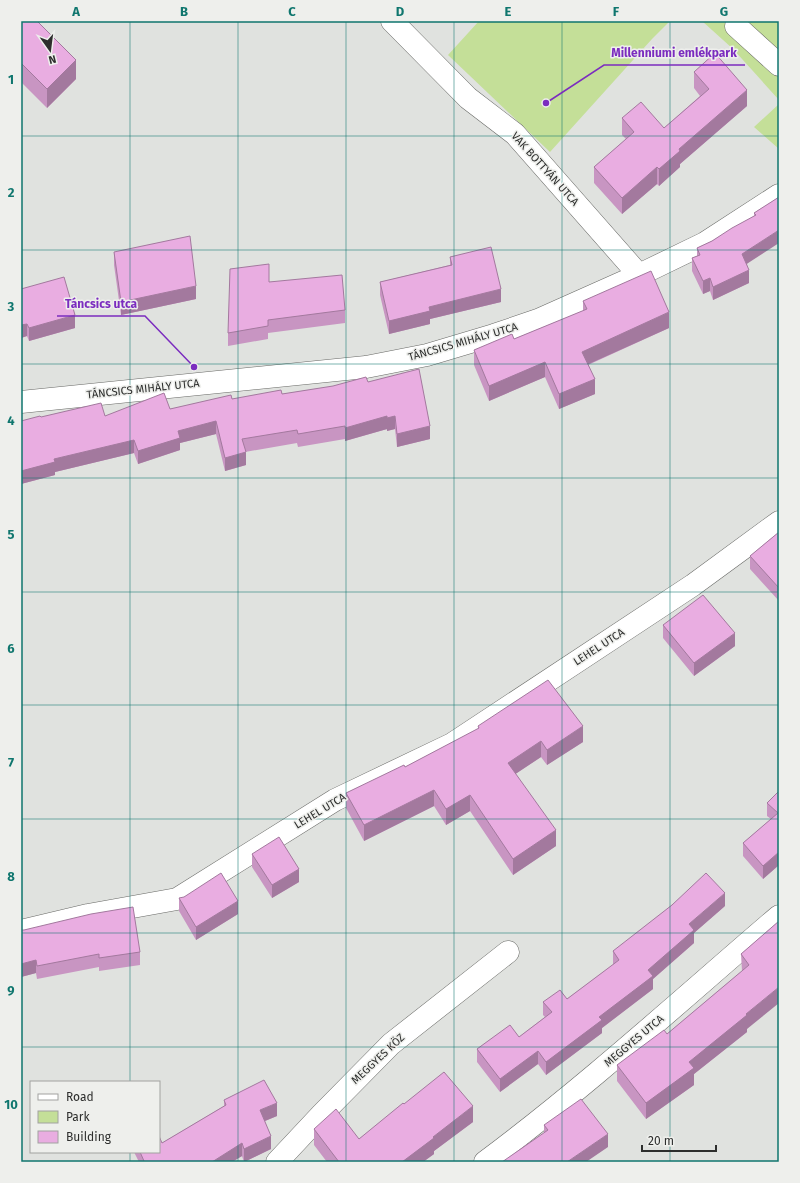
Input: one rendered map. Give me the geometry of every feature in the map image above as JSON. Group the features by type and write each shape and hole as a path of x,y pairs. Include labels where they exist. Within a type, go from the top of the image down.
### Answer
{"street":[{"name":"VAK BOTTYÁN UTCA","path":"392,21 468,98 515,134 639,275"},
{"path":"736,26 779,65"},
{"name":"TÁNCSICS MIHÁLY UTCA","path":"21,402 366,367 427,355 538,320 639,275 705,244 779,195"},
{"name":"LEHEL UTCA","path":"21,931 88,915 177,899 335,800 452,744 693,585 779,522"},
{"name":"MEGGYES UTCA","path":"485,1162 527,1130 610,1062 779,916"},
{"name":"MEGGYES KÖZ","path":"277,1162 391,1044 508,952"}],"green space":[{"path":"479,21 670,21 550,152 448,55"},
{"path":"702,21 779,21 779,100 733,49"},
{"path":"779,104 779,149 754,127"}],"building":[{"path":"21,21 37,21 76,60 47,89 21,63"},
{"path":"715,53 747,90 679,149 680,151 659,169 657,167 622,198 594,167 634,132 622,118 641,102 664,128 709,89 694,72"},
{"path":"779,197 779,230 742,254 749,270 713,287 710,278 703,281 692,258 700,255 697,248 712,241 756,215 754,213"},
{"path":"190,236 196,286 121,302 114,252"},
{"path":"491,247 501,289 429,307 430,311 389,321 380,282 452,265 450,257"},
{"path":"269,264 269,282 342,275 345,310 268,320 268,326 228,333 230,269"},
{"path":"651,271 669,312 582,352 595,379 559,394 545,362 489,386 474,350 512,334 514,339 587,309 583,301"},
{"path":"64,277 75,315 29,328 27,324 21,325 21,289"},
{"path":"419,369 430,426 397,434 395,416 387,418 387,416 345,428 345,426 298,434 297,430 242,439 246,452 225,458 216,421 178,431 180,438 138,451 134,440 54,459 55,462 21,471 21,421 40,416 101,403 105,416 164,393 170,409 231,395 232,399 281,390 282,394 333,386 366,377 368,382"},
{"path":"779,532 779,588 750,556"},
{"path":"703,595 735,633 694,663 663,625"},
{"path":"548,680 583,726 547,750 541,741 508,763 556,830 513,859 470,795 446,809 434,790 364,825 346,793 404,765 405,767 479,728 478,726"},
{"path":"779,791 779,852 763,866 743,843 778,813 767,803"},
{"path":"279,837 299,869 272,885 252,854"},
{"path":"221,873 238,901 196,927 179,898 184,897"},
{"path":"706,873 725,893 689,924 694,930 648,970 653,976 599,1017 602,1020 546,1062 538,1051 500,1079 477,1049 510,1025 519,1037 552,1012 543,1002 560,990 567,999 619,960 613,951 672,905"},
{"path":"133,907 140,952 99,958 99,954 37,966 36,960 21,964 21,930 91,914"},
{"path":"779,921 779,987 689,1062 694,1068 646,1103 617,1065 664,1030 667,1034 749,965 741,954"},
{"path":"444,1072 473,1106 402,1162 339,1162 314,1129 336,1109 359,1139"},
{"path":"264,1080 277,1103 260,1110 271,1136 244,1149 242,1143 212,1162 141,1162 144,1161 140,1153 160,1153 160,1138 162,1143 226,1105 224,1100"},
{"path":"581,1099 608,1134 567,1162 502,1162 548,1130 544,1125"}],"place":[{"name":"Millenniumi emlékpark","path":"546,103"},
{"name":"Táncsics utca","path":"194,367"}]}
